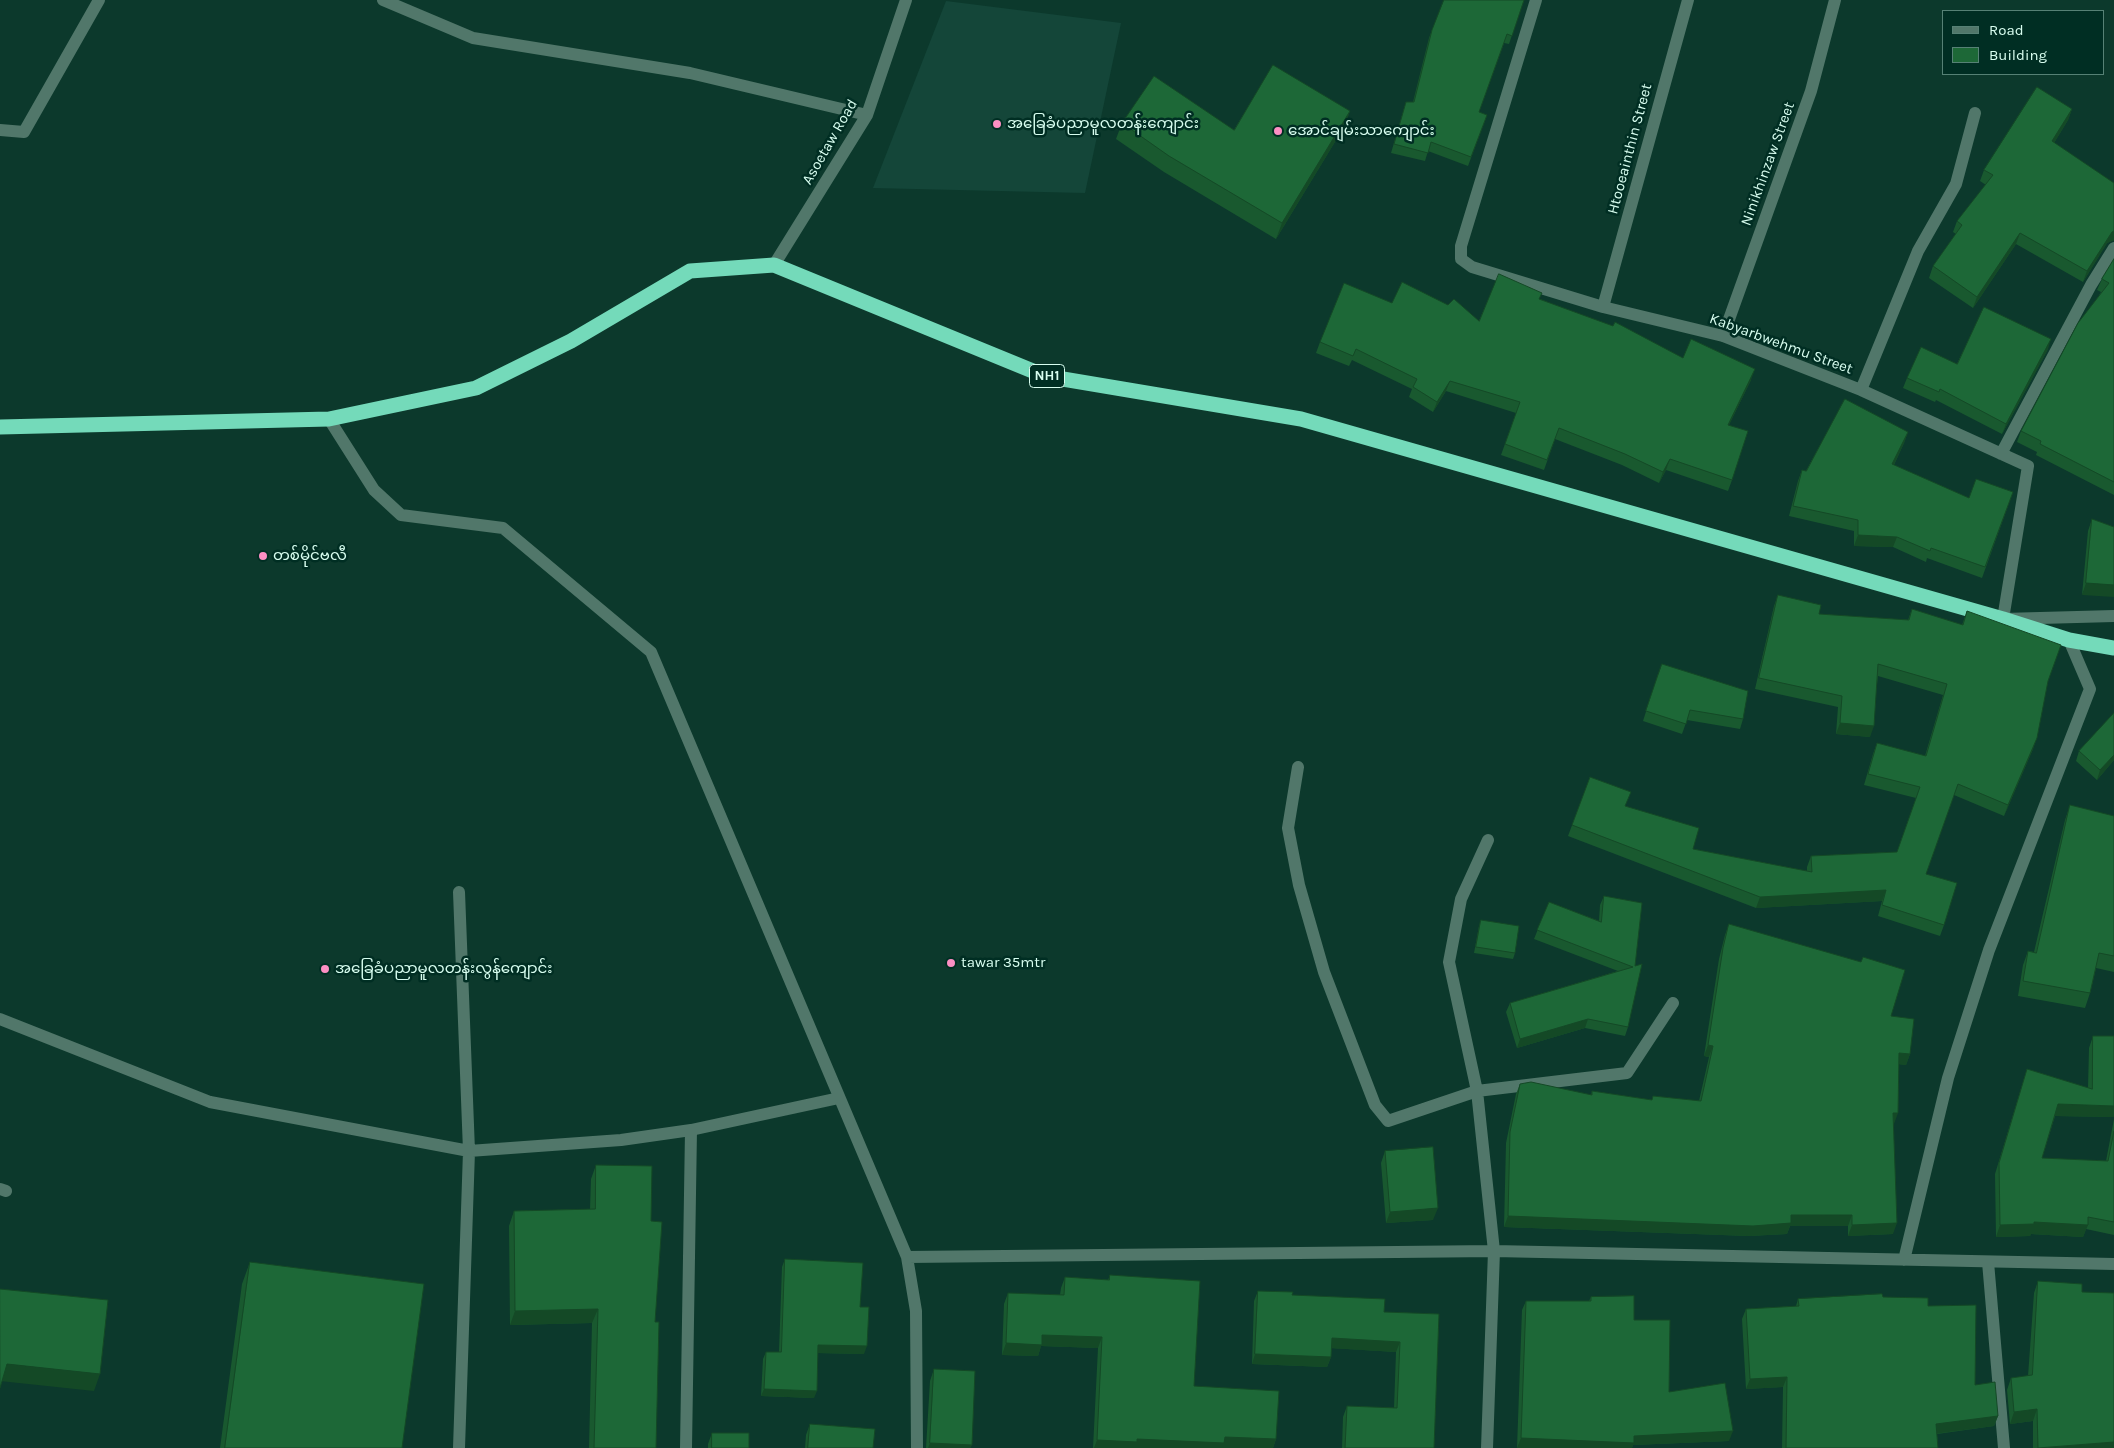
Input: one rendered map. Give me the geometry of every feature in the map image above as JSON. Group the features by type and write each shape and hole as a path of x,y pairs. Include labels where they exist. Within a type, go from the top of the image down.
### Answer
{"highway":[{"name":"NH1","path":"0,427 329,419 476,388 571,341 690,272 774,265 1045,376 1300,419 2003,619 2069,640 2114,648"}],"street":[{"path":"0,130 24,132 99,0"},
{"path":"383,0 473,38 690,74 867,115"},
{"name":"Asoetaw Road","path":"774,265 867,115 906,0"},
{"name":"Kabyarbwehmu Street","path":"1536,0 1461,246 1461,259 1472,267 1603,307 1723,336 1860,390 2028,466 2003,619"},
{"name":"Htooeainthin Street","path":"1603,307 1688,0"},
{"name":"Ninikhinzaw Street","path":"1723,336 1811,91 1835,0"},
{"path":"1860,390 1918,251 1956,184 1975,112"},
{"path":"2001,454 2091,285 2114,248"},
{"path":"329,419 374,490 401,515 503,528 651,652 907,1257 916,1310 918,1448"},
{"path":"2003,619 2114,616"},
{"path":"1904,1260 1948,1078 1989,950 2090,690 2069,640"},
{"path":"1298,767 1288,828 1299,885 1324,972 1374,1105 1388,1121 1477,1091 1627,1073 1673,1003"},
{"path":"1487,1448 1494,1251 1477,1091 1449,962 1461,899 1488,840"},
{"path":"459,892 469,1151 459,1448"},
{"path":"0,1019 210,1102 469,1151 611,1141 691,1130 839,1098"},
{"path":"686,1448 691,1130"},
{"path":"907,1257 1494,1251 2114,1264"},
{"path":"1988,1262 2004,1448"}],"shaded area":[{"path":"946,1 1121,23 1085,193 873,188"}],"building":[{"path":"1444,0 1524,0 1512,36 1507,34 1479,112 1487,115 1471,157 1431,142 1428,153 1394,144 1406,102 1414,102 1432,30"},
{"path":"1273,65 1350,111 1282,223 1169,156 1122,123 1154,76 1234,130"},
{"path":"2037,87 2072,109 2052,141 2114,183 2114,231 2087,271 2020,233 1977,297 1933,266 1962,225 1957,221 1993,175 1984,170"},
{"path":"2114,259 2114,482 2040,444 2041,441 2021,431 2078,323 2109,283 2102,279"},
{"path":"1499,274 1542,293 1539,299 1613,326 1615,322 1683,358 1691,339 1755,369 1728,425 1748,431 1732,480 1670,459 1663,472 1625,454 1559,428 1547,460 1505,444 1520,402 1450,381 1437,402 1413,387 1417,379 1356,349 1353,356 1320,342 1344,283 1392,303 1402,282 1448,305 1454,299 1479,321"},
{"path":"1984,307 2051,339 2006,424 1940,389 1939,392 1907,378 1921,347 1957,364"},
{"path":"1845,399 1908,432 1892,464 1969,498 1976,479 2013,492 1985,567 1931,548 1930,551 1897,537 1858,535 1858,520 1793,506 1802,470 1806,471"},
{"path":"2092,519 2114,527 2114,585 2086,583"},
{"path":"1778,595 1821,605 1819,614 1909,620 1912,609 1963,625 1967,611 2061,645 2048,681 2037,738 2008,805 1958,784 1926,874 1957,883 1944,925 1882,905 1886,890 1760,897 1572,825 1590,777 1631,792 1625,806 1699,828 1693,849 1812,872 1811,856 1897,852 1920,787 1868,774 1877,743 1926,756 1947,684 1878,664 1874,726 1840,723 1842,696 1759,678"},
{"path":"1662,664 1748,691 1743,719 1690,710 1686,724 1646,711"},
{"path":"2114,713 2114,755 2100,770 2079,751"},
{"path":"2070,805 2114,816 2114,956 2099,953 2090,993 2023,981 2028,951 2036,953"},
{"path":"1604,896 1642,903 1635,966 1642,964 1628,1027 1588,1019 1520,1039 1510,1003 1633,967 1537,930 1549,902 1601,922"},
{"path":"1481,920 1519,926 1515,953 1476,947"},
{"path":"1729,924 1861,962 1863,957 1905,970 1891,1016 1914,1019 1910,1054 1899,1053 1898,1113 1893,1113 1897,1223 1852,1225 1852,1215 1791,1215 1791,1223 1753,1226 1508,1216 1510,1132 1520,1084 1531,1082 1592,1095 1592,1091 1652,1100 1653,1096 1701,1101 1713,1046 1708,1045 1723,948"},
{"path":"2093,1036 2114,1036 2114,1106 2058,1104 2042,1158 2108,1161 2114,1131 2114,1222 2088,1217 2088,1225 2034,1222 2034,1224 2000,1225 1999,1163 2027,1069 2092,1089"},
{"path":"1433,1147 1438,1208 1390,1212 1385,1151"},
{"path":"596,1165 652,1166 651,1221 662,1222 655,1322 659,1322 656,1448 594,1448 598,1309 515,1311 514,1211 595,1209"},
{"path":"785,1259 863,1263 860,1307 869,1307 867,1346 818,1345 817,1391 764,1389 766,1352 781,1352"},
{"path":"250,1262 424,1284 402,1448 225,1448"},
{"path":"1110,1275 1200,1281 1194,1386 1279,1391 1276,1439 1225,1437 1224,1443 1137,1439 1137,1442 1097,1440 1102,1337 1042,1335 1042,1345 1006,1343 1008,1293 1064,1295 1065,1277 1109,1280"},
{"path":"2038,1281 2082,1284 2082,1292 2114,1293 2114,1442 2038,1448 2037,1409 2014,1412 2011,1378 2032,1375"},
{"path":"0,1289 108,1300 100,1374 7,1364 0,1388"},
{"path":"1258,1291 1293,1292 1292,1295 1385,1299 1384,1312 1439,1314 1434,1448 1345,1448 1347,1406 1397,1408 1400,1342 1332,1338 1331,1357 1255,1354"},
{"path":"1882,1294 1883,1297 1928,1298 1928,1306 1976,1305 1975,1385 1995,1382 1998,1416 1936,1424 1938,1448 1786,1448 1787,1377 1750,1379 1746,1309 1799,1306 1798,1299"},
{"path":"1634,1296 1634,1320 1670,1320 1669,1392 1725,1383 1733,1431 1634,1436 1634,1443 1521,1438 1526,1301 1591,1301 1591,1297"},
{"path":"934,1369 975,1371 972,1445 930,1443"},
{"path":"810,1424 875,1429 873,1448 808,1448"},
{"path":"712,1433 749,1433 749,1448 712,1448"}],"place":[{"name":"အခြေခံပညာမူလတန်းကျောင်း","path":"997,124"},
{"name":"အောင်ချမ်းသာကျောင်း","path":"1278,131"},
{"name":"တစ်မိုင်ဗလီ","path":"263,556"},
{"name":"tawar 35mtr","path":"951,963"},
{"name":"အခြေခံပညာမူလတန်းလွန်ကျောင်း","path":"325,969"}]}
